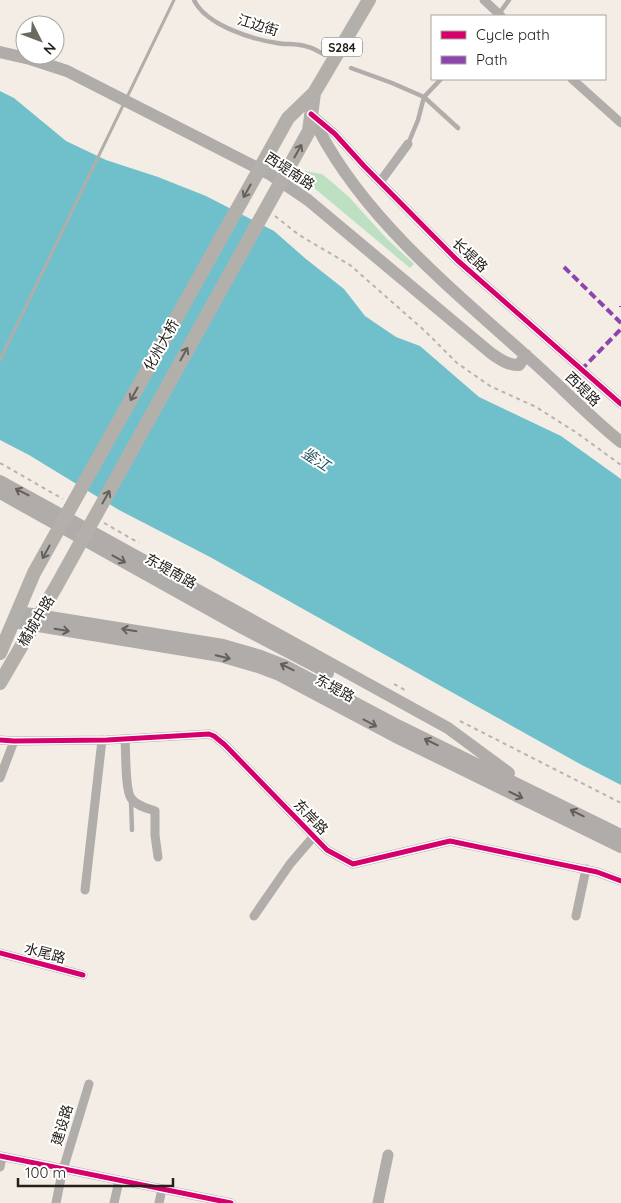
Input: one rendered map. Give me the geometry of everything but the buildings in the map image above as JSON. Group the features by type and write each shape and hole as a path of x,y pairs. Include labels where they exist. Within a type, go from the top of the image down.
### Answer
{"main road":[{"name":"S284","path":"314,93 370,0"},
{"name":"西堤南路","path":"0,52 67,71 271,175 308,200 492,354 502,361 513,365 519,365 526,355"},
{"path":"311,114 314,93"},
{"name":"化州大桥","path":"34,573 288,118 314,93"},
{"name":"化州大桥","path":"57,585 309,131 311,114"},
{"name":"西堤路","path":"311,114 321,135 362,195 386,224 434,273 526,355 588,415 621,442"},
{"name":"东堤南路","path":"0,481 448,728 535,792"},
{"name":"东堤南路","path":"0,493 246,630 328,673"},
{"name":"橘城中路","path":"0,653 34,573"},
{"name":"橘城中路","path":"0,683 57,585"},
{"name":"东堤路","path":"16,617 222,645 261,656 284,665 394,736 621,847"},
{"name":"东堤路","path":"37,620 220,656 258,666 399,726 621,835"},
{"path":"236,649 246,630"},
{"path":"325,660 330,696"}],"street":[{"path":"484,0 499,15"},
{"path":"573,80 621,123"},
{"name":"长堤路","path":"311,114 335,134 457,260 621,404"},
{"path":"380,182 408,144"},
{"name":"东岸路","path":"0,740 102,740 209,734 225,745 327,850 353,864 450,841 586,869 621,881"},
{"path":"125,739 128,790 131,799 155,811 155,836 158,857"},
{"path":"85,890 102,740"},
{"path":"0,778 14,741"},
{"path":"254,916 290,864 314,836"},
{"path":"576,916 586,869"},
{"name":"水尾路","path":"0,952 83,975"},
{"name":"建设路","path":"56,1203 89,1084"},
{"path":"378,1203 388,1155"},
{"path":"0,1167 1,1156 162,1189 209,1201 230,1203"},
{"path":"114,1203 119,1181"},
{"path":"159,1203 162,1189"}],"lane":[{"name":"江边街","path":"194,0 198,8 216,22 248,36 277,44 307,46 325,55"},
{"path":"499,15 509,0"},
{"path":"351,68 424,97 458,128"},
{"path":"408,144 418,120 424,97 440,80"},
{"path":"131,799 132,830"}],"path":[{"path":"270,211 299,235 350,265 457,362 490,386 536,407 577,433 621,465"},
{"path":"0,463 65,501"},
{"path":"100,521 142,545"},
{"path":"393,683 409,692"},
{"path":"457,720 621,803"}],"green space":[{"path":"305,171 322,174 333,183 414,264 410,268 301,177"}],"water":[{"name":"鉴江","path":"0,91 14,98 66,141 106,160 158,177 206,196 274,231 344,289 365,316 396,337 420,346 479,397 561,436 621,479 621,785 580,764 210,557 119,510 29,455 0,440"}],"railway":[{"path":"0,360 174,0"}],"marked path":[{"path":"564,267 621,323"},
{"path":"581,370 621,329"}],"cycle path":[{"path":"311,114 335,134 457,260 621,404"},
{"path":"0,740 107,740 209,734 225,745 327,850 353,864 450,841 597,872 621,881"},
{"path":"0,953 83,975"},
{"path":"0,1156 231,1203"}]}
